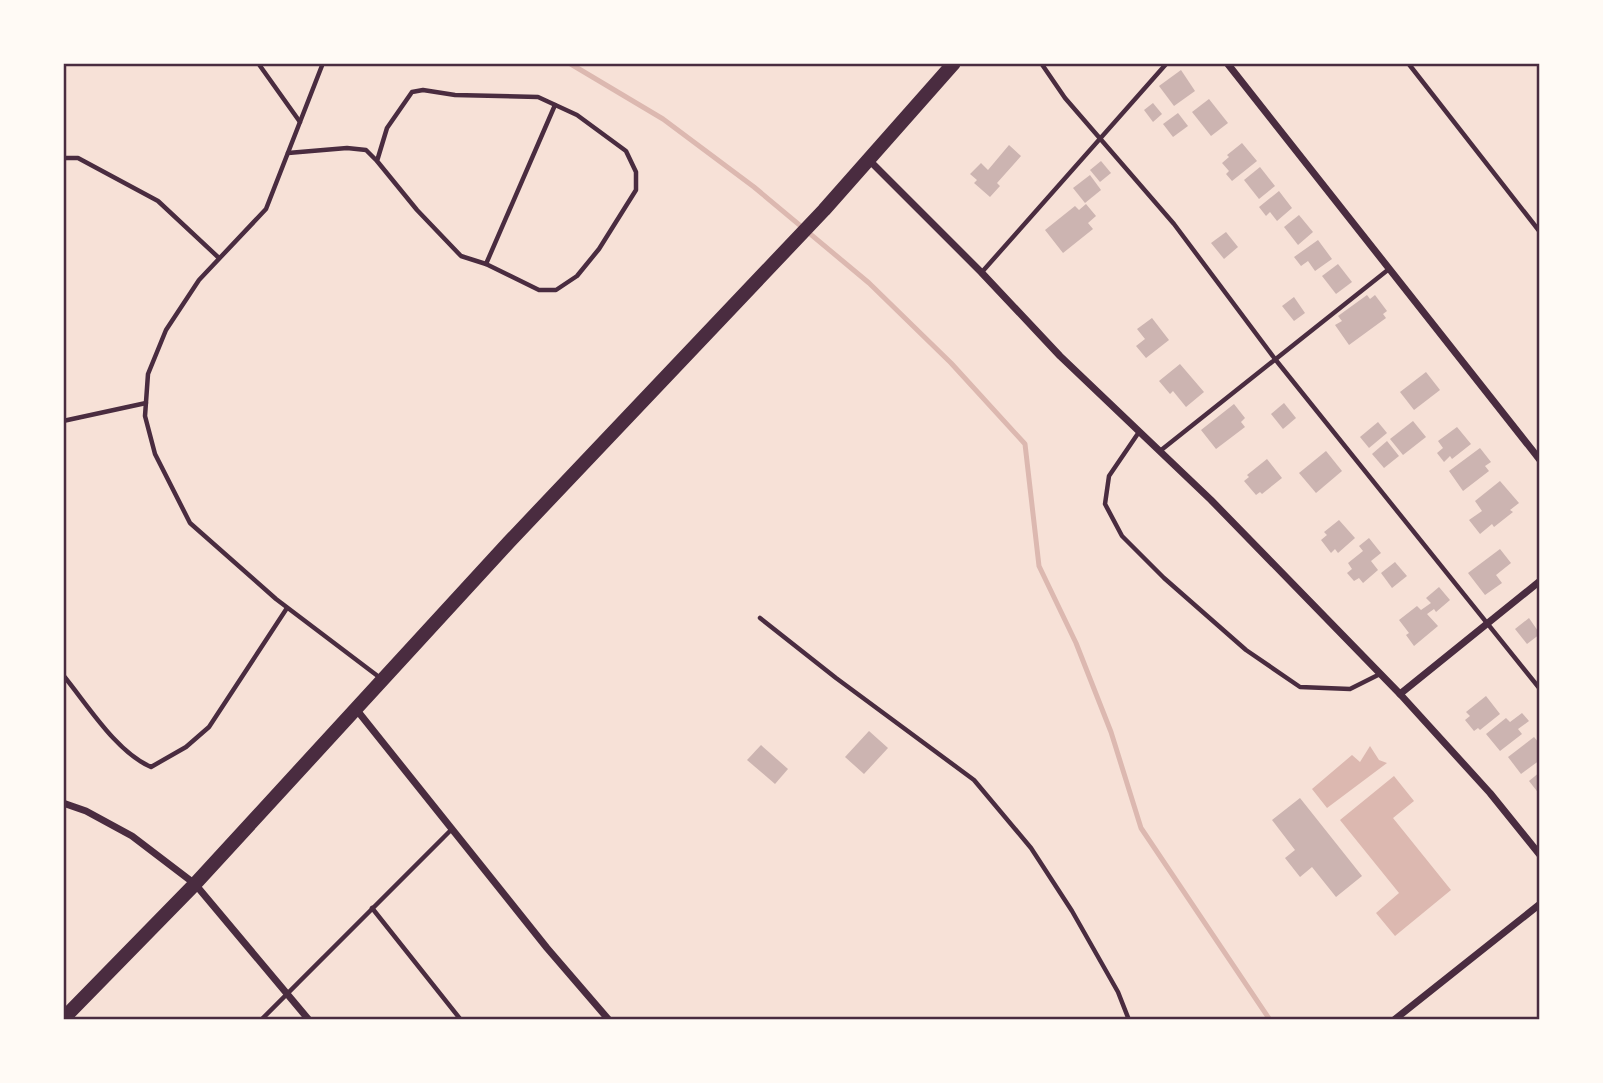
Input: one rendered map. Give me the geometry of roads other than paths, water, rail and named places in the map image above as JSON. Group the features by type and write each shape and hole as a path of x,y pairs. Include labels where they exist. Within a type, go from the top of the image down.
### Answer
{"main road":[{"path":"63,1019 195,884 509,542 824,210 867,158 954,63"}],"street":[{"path":"1227,63 1540,460"},
{"path":"867,158 1060,356 1160,451 1381,673 1490,793 1540,855"},
{"path":"1400,694 1540,581"},
{"path":"356,709 547,948 609,1020"},
{"path":"63,803 86,811 132,836 195,884 309,1020"},
{"path":"1394,1020 1540,904"}],"lane":[{"path":"258,63 301,123"},
{"path":"323,63 266,209 199,280 166,330 148,374 145,416 155,454 190,523 288,608 383,680"},
{"path":"1041,63 1065,98 1174,224 1275,359 1540,689"},
{"path":"981,272 1167,63"},
{"path":"1408,63 1540,232"},
{"path":"288,153 347,148 366,150 461,256 486,264 539,290 556,290 577,276 599,248 636,190 636,172 626,151 577,115 538,97 523,95 486,96 423,90 412,92 387,128 377,161"},
{"path":"486,264 555,105"},
{"path":"63,158 78,158 158,201 219,258"},
{"path":"1160,451 1389,269"},
{"path":"63,421 146,403"},
{"path":"1139,432 1109,476 1105,504 1122,536 1164,578 1246,650 1300,687 1350,689 1381,673"},
{"path":"63,675 120,744 138,761 151,767 186,747 209,727 288,608"},
{"path":"760,618 974,780 1031,848 1072,911 1112,980 1129,1020"},
{"path":"261,1020 452,829"},
{"path":"372,908 461,1020"}],"waterway":[{"path":"569,63 663,119 754,187 869,283 951,363 1025,444 1039,566 1076,643 1111,732 1141,828 1270,1020"}]}
